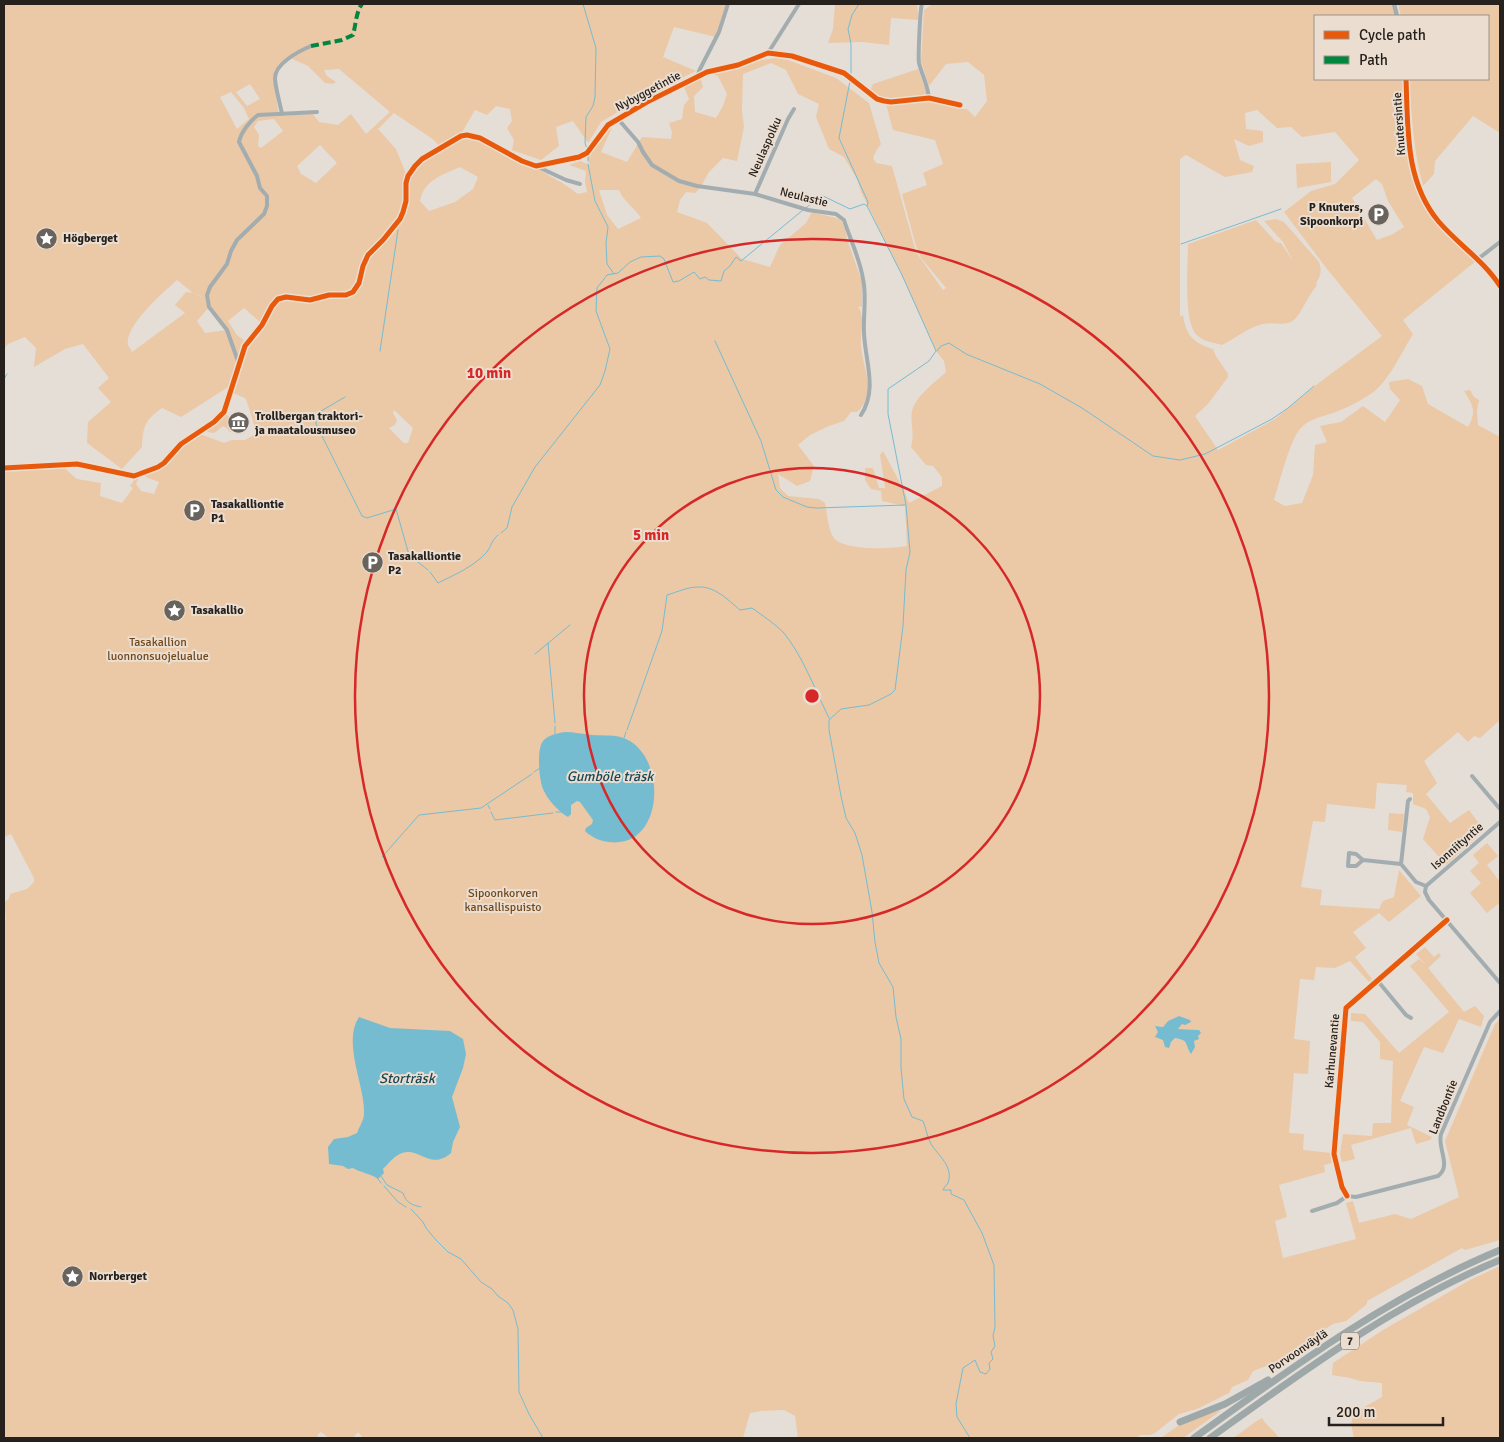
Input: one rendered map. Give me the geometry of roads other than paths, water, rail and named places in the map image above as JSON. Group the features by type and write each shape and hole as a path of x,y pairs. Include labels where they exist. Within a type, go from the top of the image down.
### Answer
{"highway":[{"name":"Porvoonväylä","path":"1194,1438 1297,1365 1364,1321 1457,1269 1500,1250"},
{"name":"Porvoonväylä","path":"1210,1438 1310,1367 1369,1329 1439,1289 1500,1260"},
{"path":"1180,1422 1234,1400 1278,1373 1297,1365"}],"street":[{"path":"698,76 698,71 723,24 728,4"},
{"path":"799,4 768,53 802,59 844,73 877,99 884,101 930,98 960,105"},
{"path":"922,4 920,9 921,37 919,62 930,98"},
{"path":"282,114 275,77 280,66 311,46"},
{"name":"Nybyggetintie","path":"536,166 579,157 587,153 608,125 647,102 698,76 718,68 738,65 768,53"},
{"name":"Knutersintie","path":"1406,80 1410,156 1418,188 1440,223 1478,259 1500,286"},
{"name":"Neulaspolku","path":"755,194 794,109"},
{"path":"239,364 227,330 211,311 207,295 210,287 227,264 237,240 264,214 267,206 267,196 260,188 254,169 239,142 240,137 258,115 317,112"},
{"name":"Neulastie","path":"618,119 638,142 642,152 652,165 662,172 690,184 755,194 807,210 836,214 844,220 863,277 865,349 870,382 866,408 861,415"},
{"path":"4,468 77,464 99,467 134,476 158,467 181,444 214,422 224,412 245,346 262,325 278,299 286,297 310,300 329,295 346,295 353,292 359,283 362,266 368,255 400,219 405,206 408,176 414,166 455,139 468,135 480,138 522,161 580,184"},
{"path":"1478,259 1500,242"},
{"path":"1472,776 1500,809"},
{"path":"1401,864 1408,801 1410,799"},
{"name":"Isonniityntie","path":"1426,886 1500,822"},
{"path":"1363,860 1401,864 1416,882 1426,886 1429,900 1500,982"},
{"name":"Karhunevantie","path":"1347,1196 1342,1187 1334,1154 1345,1010 1349,1004 1447,920"},
{"path":"1377,980 1406,1015 1411,1018"},
{"name":"Landbontie","path":"1312,1211 1337,1203 1347,1196 1360,1196 1438,1176 1441,1173 1444,1163 1439,1145 1440,1134 1490,1022 1500,1011"}],"water":[{"name":"Gumböle träsk","path":"565,732 618,736 640,749 649,764 654,782 654,800 650,817 641,832 627,840 609,842 599,840 585,831 592,824 593,820 580,802 577,801 571,805 571,814 568,817 550,801 545,793 539,771 541,744 546,738 554,734"},
{"path":"1179,1016 1191,1022 1185,1025 1182,1024 1178,1029 1199,1030 1201,1033 1198,1036 1199,1039 1194,1041 1195,1047 1191,1054 1183,1040 1175,1038 1169,1048 1165,1047 1163,1040 1155,1037 1158,1032 1155,1026 1163,1027 1168,1021"},
{"name":"Storträsk","path":"359,1017 390,1028 450,1031 463,1039 466,1054 452,1097 460,1127 453,1142 451,1153 444,1158 437,1160 414,1153 402,1153 383,1169 384,1173 378,1179 353,1168 348,1169 343,1166 329,1164 328,1147 334,1139 348,1137 357,1133 364,1116 353,1051 354,1027"}],"waterway":[{"path":"583,4 596,48 595,97 593,106 586,117 585,143 587,149"},
{"path":"851,75 851,44 848,29 852,15 859,4"},
{"path":"850,81 839,138 868,202 867,206 902,275 936,351 929,361 888,389 888,414 906,505 910,552 906,570 903,626 895,690 869,705 841,709 829,720 829,730 846,818 855,833 862,855 879,963 893,987 896,1017 901,1039 904,1099 912,1117 923,1121 931,1144 947,1167 949,1172 948,1183 943,1190 951,1190 951,1194 964,1200 982,1233 994,1265 995,1327 993,1336 995,1346 991,1352 993,1359 989,1363 990,1369 986,1374 980,1372 975,1360 963,1368 956,1404 957,1417 970,1438"},
{"path":"588,154 588,161"},
{"path":"588,164 595,201 608,227 606,243 607,264 614,274"},
{"path":"806,208 821,195 850,209 864,204 867,206"},
{"path":"1181,244 1281,209"},
{"path":"501,533 507,528 512,507 535,467 600,385 610,349 596,311 597,288 607,275 618,273 630,262 641,257 660,256 664,259 673,282 679,281 694,272 700,279 705,277 709,280 721,281 724,271 736,257 741,261 803,210"},
{"path":"380,351 398,230"},
{"path":"715,341 761,441 776,490 783,497 807,507 817,508 905,505"},
{"path":"937,351 941,346 949,343 966,354 1040,384 1082,408 1153,456 1180,460 1205,454 1272,419 1314,386"},
{"path":"4,379 7,374"},
{"path":"345,397 316,414 316,424 362,516 367,518 396,509 409,555 428,570"},
{"path":"430,572 438,583 458,573 482,557 498,535"},
{"path":"627,730 662,631 667,595 694,587 704,587 716,591 740,610 752,608 783,632 802,662 829,718"},
{"path":"535,654 570,625"},
{"path":"548,643 555,723"},
{"path":"555,726 555,734"},
{"path":"624,738 626,732"},
{"path":"534,772 540,768"},
{"path":"382,857 419,815 481,808 532,774"},
{"path":"488,805 490,809"},
{"path":"491,812 495,820 553,813"},
{"path":"556,812 561,812"},
{"path":"381,1176 387,1185 403,1193 410,1203 421,1207"},
{"path":"378,1179 381,1183"},
{"path":"384,1186 398,1202 406,1207"},
{"path":"411,1209 448,1252 461,1259 481,1282 492,1289 513,1310 518,1329 519,1392 543,1438"}],"place":[{"name":"P Knuters, Sipoonkorpi","path":"1379,214"},
{"name":"Högberget","path":"47,238"},
{"name":"Trollbergan traktori- ja maatalousmuseo","path":"239,423"},
{"name":"Tasakalliontie P1","path":"195,511"},
{"name":"Tasakalliontie P2","path":"372,563"},
{"name":"Tasakallio","path":"175,610"},
{"name":"Norrberget","path":"73,1276"}],"park label":[{"name":"Tasakallion luonnonsuojelualue","path":"158,649"},
{"name":"Sipoonkorven kansallispuisto","path":"503,900"}]}
